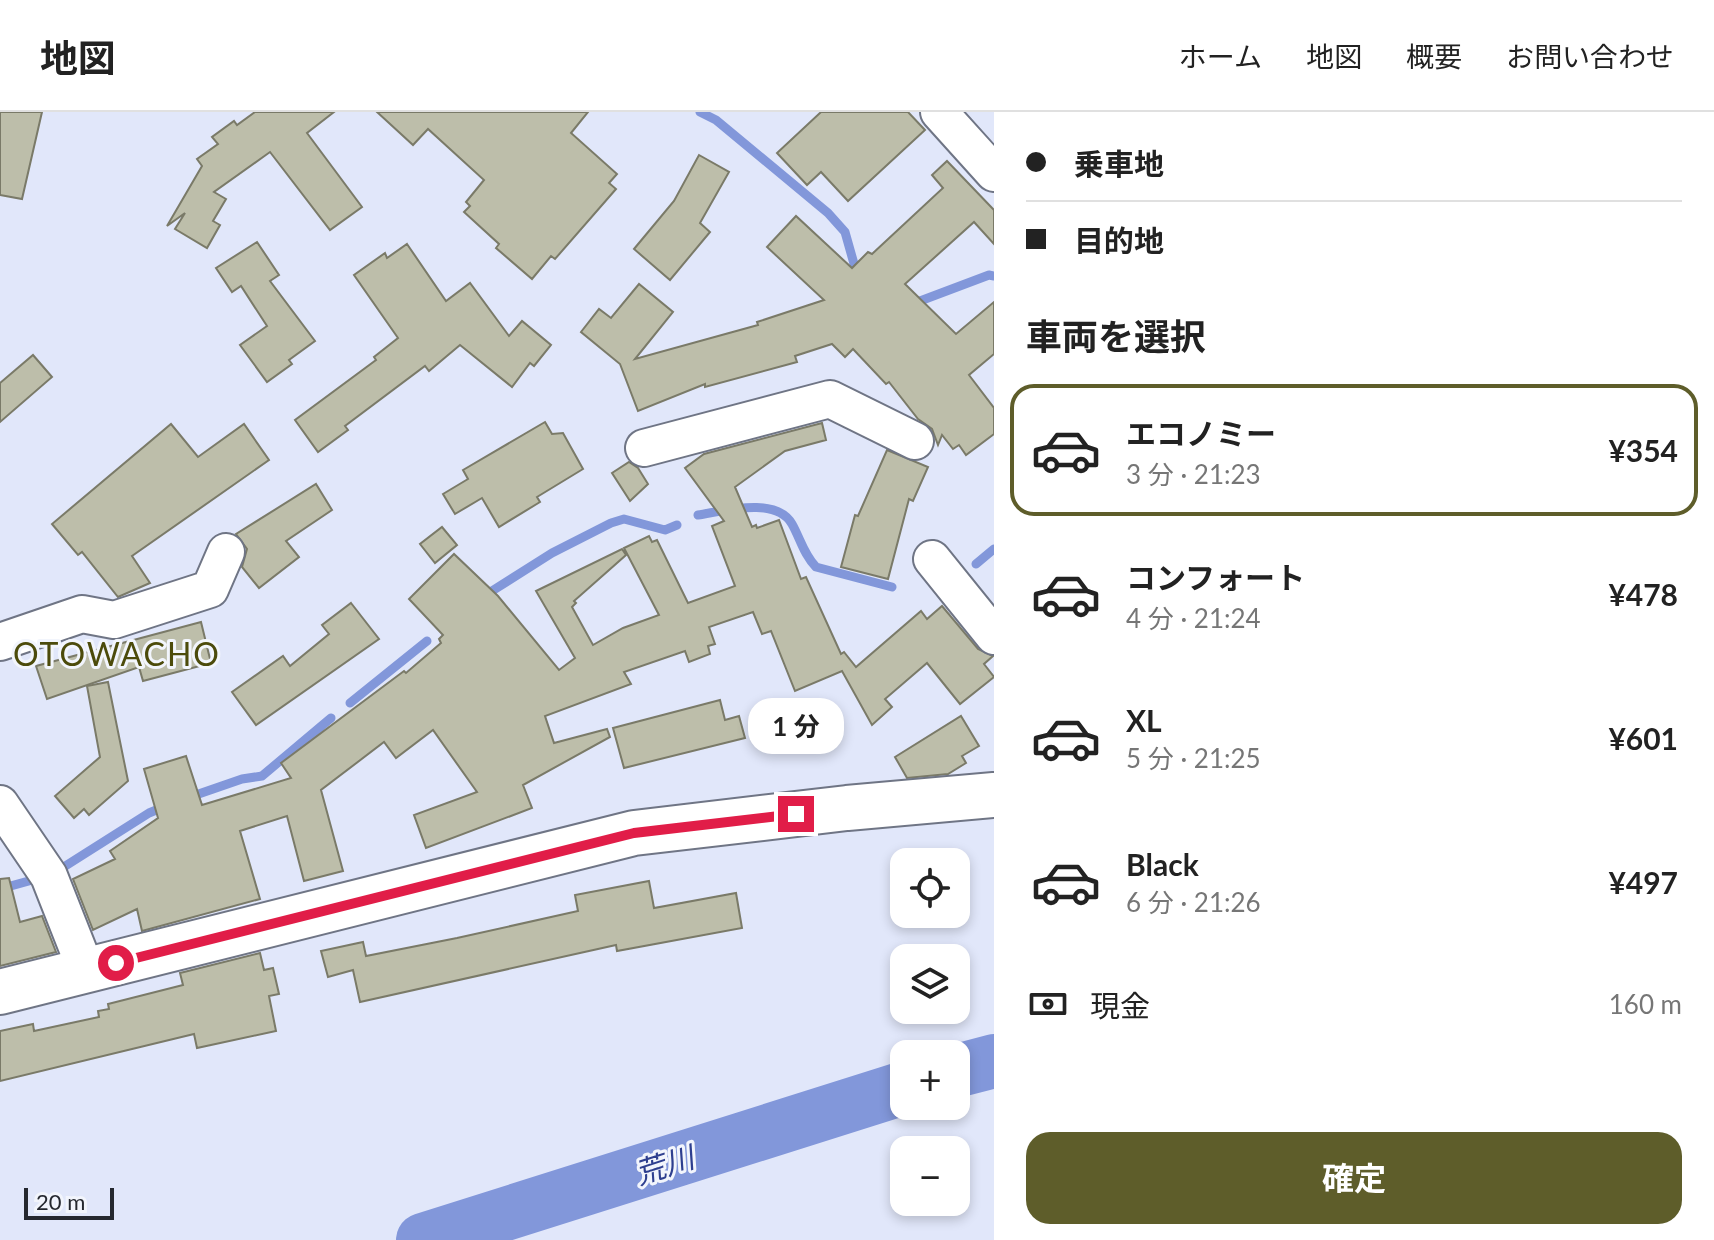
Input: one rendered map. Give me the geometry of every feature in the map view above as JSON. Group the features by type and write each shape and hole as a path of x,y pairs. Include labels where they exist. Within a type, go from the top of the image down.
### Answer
{"street":[{"path":"939,112 988,154"},
{"path":"644,448 830,399 915,441"},
{"path":"0,642 82,614 114,620 210,589 226,552"},
{"path":"932,559 994,636"},
{"path":"0,992 634,833 847,808 994,795"},
{"path":"0,804 49,876 86,970"}],"building":[{"path":"0,112 42,112 22,199 0,195"},
{"path":"255,112 334,112 307,133 362,207 330,230 270,152 214,192 226,199 213,221 220,225 207,248 175,229 185,213 167,226 202,166 197,159 218,144 212,137 234,121 237,125"},
{"path":"377,112 588,112 571,133 617,174 609,183 616,189 555,259 551,256 532,279 496,248 499,244 464,212 470,206 466,202 484,180 428,129 413,145"},
{"path":"821,112 908,112 925,130 848,201 821,172 807,185 777,153"},
{"path":"699,155 729,172 700,223 710,232 670,280 634,249 674,201"},
{"path":"947,161 994,210 994,244 974,222 905,284 956,334 994,302 994,354 969,375 994,408 994,434 966,455 959,445 953,449 942,435 938,445 932,429 918,419 889,382 886,384 853,349 845,357 832,344 795,356 797,362 705,387 705,384 638,411 620,364 581,332 599,309 611,318 639,284 673,312 635,359 758,325 757,322 824,300 767,247 796,216 852,268 868,252 872,254 943,188 932,175"},
{"path":"257,242 279,275 270,281 315,341 289,360 292,364 267,382 240,345 267,326 241,286 232,292 216,268"},
{"path":"407,244 446,301 470,283 509,336 522,321 551,345 534,366 530,363 512,387 460,345 429,371 425,366 345,426 348,430 318,452 295,420 376,360 374,357 398,338 354,275 385,253 387,258"},
{"path":"33,355 52,377 0,422 0,383"},
{"path":"545,422 552,434 563,433 583,469 537,497 540,502 499,527 482,498 455,514 443,494 468,479 463,470"},
{"path":"822,423 826,440 785,451 735,487 752,527 779,520 801,579 806,577 841,654 844,652 856,667 921,611 927,619 942,606 978,649 993,656 984,664 994,677 960,704 927,663 885,699 892,707 872,725 842,671 795,691 771,631 762,634 753,612 709,627 715,644 708,646 710,654 689,662 685,651 624,672 631,684 545,716 554,743 607,729 610,737 523,785 532,808 426,848 414,815 477,792 433,730 396,758 384,742 321,790 343,871 304,881 287,816 240,831 260,899 142,931 137,909 93,930 73,879 115,859 110,851 158,818 144,769 186,756 202,805 291,778 281,763 404,671 406,673 441,643 439,639 443,635 409,599 454,554 498,596 559,670 575,658 536,591 622,549 626,555 574,601 576,603 572,607 593,645 623,628 659,615 624,548 649,536 652,542 657,540 688,603 735,586 712,526 724,521 685,468 704,454"},
{"path":"171,424 198,457 244,424 269,460 132,556 150,583 118,597 82,552 78,555 52,524"},
{"path":"887,450 928,467 913,501 909,499 888,579 841,567 855,515 858,516"},
{"path":"629,462 638,468 648,484 630,501 612,473"},
{"path":"316,484 332,510 286,541 299,557 259,588 242,567 247,549 236,534"},
{"path":"442,527 457,545 435,563 420,544"},
{"path":"351,603 379,639 256,725 232,692 283,656 290,666 329,634 322,625"},
{"path":"201,622 211,663 143,681 139,667 47,699 36,666"},
{"path":"108,682 128,781 89,815 84,809 74,818 55,796 100,757 87,686"},
{"path":"720,700 725,720 739,716 745,738 624,768 613,728"},
{"path":"961,716 979,746 962,756 966,763 948,774 907,778 895,757"},
{"path":"9,878 20,922 42,916 56,952 0,966 0,879"},
{"path":"649,881 654,908 736,893 742,928 617,951 616,945 360,1002 353,970 328,977 321,951 363,942 366,956 457,938 578,911 575,895"},
{"path":"260,953 264,970 273,968 279,994 269,996 276,1031 197,1048 194,1034 0,1081 0,1031 33,1024 34,1031 99,1017 98,1011 109,1009 108,1004 183,985 180,973"}],"waterway":[{"path":"700,112 716,120 828,213 845,232 858,278"},
{"path":"912,304 989,275 994,276"},
{"path":"698,515 749,508 774,510 792,524 816,567 892,587"},
{"path":"484,596 552,553 611,523 624,519 665,530 677,525"},
{"path":"976,564 994,549"},
{"path":"350,703 427,641"},
{"path":"187,798 242,779 262,776 331,718"},
{"path":"59,870 149,813 166,806"},
{"path":"0,889 36,879"},
{"name":"荒川","path":"970,1067 994,1061"},
{"name":"荒川","path":"423,1240 890,1092"}],"district":[{"name":"OTOWACHO","path":"117,653"}],"route":[{"path":"116,963 634,833 796,814"}]}
